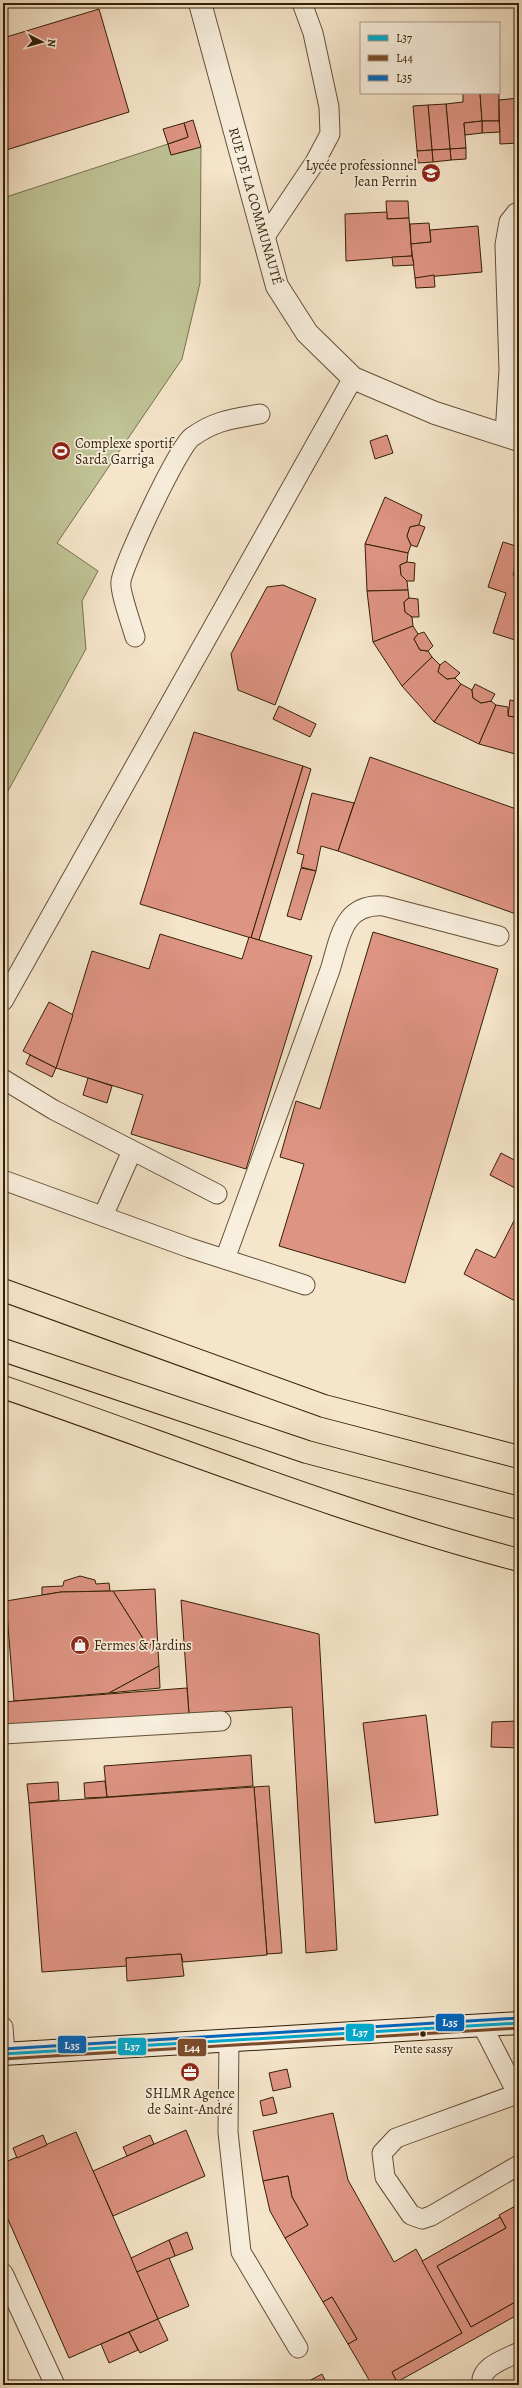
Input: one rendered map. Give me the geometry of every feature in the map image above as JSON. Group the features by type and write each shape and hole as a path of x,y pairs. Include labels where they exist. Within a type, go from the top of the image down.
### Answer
{"highway":[{"path":"3,1290 324,1406 519,1457"},
{"path":"3,1350 307,1452 519,1508"},
{"path":"3,1387 140,1434 319,1501 466,1546 519,1560"}],"street":[{"name":"RUE DE LA COMMUNAUTÉ","path":"200,3 277,286 306,333 353,378 435,413 512,437"},
{"path":"4,2054 519,2023"}],"lane":[{"path":"264,238 315,162 330,134 329,107 313,33 302,3"},
{"path":"512,437 505,245 509,222 516,213 519,213"},
{"path":"3,1001 353,378"},
{"path":"135,637 120,582 138,538 167,475 190,438 220,420 260,414"},
{"path":"225,1259 330,970 344,926 355,911 369,904 384,906 499,936"},
{"path":"3,1079 54,1110 217,1194"},
{"path":"103,1216 132,1151"},
{"path":"3,1180 225,1259 305,1285"},
{"path":"3,1734 221,1721"},
{"path":"482,2025 518,2095 396,2138 382,2153 385,2178 411,2215 422,2219 431,2216 519,2165"},
{"path":"3,2027 4,2054"},
{"path":"229,2040 228,2132 242,2252 298,2348"},
{"path":"3,2273 56,2385"},
{"path":"482,2385 481,2381 489,2367 519,2352"}],"green space":[{"name":"Complexe sportif Sarda Garriga","path":"168,144 171,155 201,147 200,283 182,359 57,543 98,571 82,601 86,649 3,800 3,198"}],"building":[{"path":"99,9 129,112 3,151 3,38"},
{"path":"463,94 480,94 482,121 464,123 466,148 450,149 446,104 463,102"},
{"path":"480,94 499,94 499,121 482,121"},
{"path":"519,98 519,143 500,144 499,100"},
{"path":"446,104 450,149 432,150 428,105"},
{"path":"428,105 432,150 417,151 413,106"},
{"path":"193,120 201,147 171,155 168,144 188,137 184,123"},
{"path":"482,121 499,121 500,132 482,133"},
{"path":"482,121 482,133 465,135 464,123"},
{"path":"184,123 188,137 168,144 163,129"},
{"path":"466,148 466,159 451,160 450,149"},
{"path":"450,149 451,160 433,162 432,150"},
{"path":"432,150 433,162 418,163 417,151"},
{"path":"386,201 408,201 409,218 387,219"},
{"path":"387,212 387,219 409,218 412,256 346,261 345,214"},
{"path":"429,223 431,242 411,244 410,224"},
{"path":"478,226 482,272 415,278 411,244 431,242 430,230"},
{"path":"412,256 414,265 393,266 392,257"},
{"path":"508,262 519,262 519,273 508,273"},
{"path":"508,273 519,273 519,313 511,313"},
{"path":"434,275 435,287 416,288 415,278"},
{"path":"387,435 393,453 375,459 370,441"},
{"path":"385,497 422,515 419,525 410,527 407,536 411,545 408,553 365,544"},
{"path":"419,525 425,527 417,547 411,545 407,536 410,527"},
{"path":"503,542 519,547 519,556 513,575 519,578 519,629 515,640 493,633 506,593 488,587"},
{"path":"365,544 408,553 407,562 400,565 401,575 407,581 408,590 367,591"},
{"path":"407,562 415,563 414,581 407,581 401,575 400,565"},
{"path":"283,585 316,599 275,705 238,690 231,654 267,587"},
{"path":"408,590 409,598 404,602 405,612 412,617 413,626 373,642 367,591"},
{"path":"409,598 418,599 419,617 412,617 405,612 404,602"},
{"path":"413,626 418,634 414,639 420,650 428,651 432,657 402,686 373,642"},
{"path":"424,632 433,646 428,651 420,650 414,639 418,634"},
{"path":"432,657 440,665 438,672 447,679 455,678 461,684 434,722 402,686"},
{"path":"445,661 460,673 455,678 447,679 438,672 440,665"},
{"path":"461,684 472,690 473,698 481,703 491,701 496,705 479,744 434,722"},
{"path":"475,684 495,694 491,701 481,703 473,698 472,690"},
{"path":"510,700 519,702 519,718 508,716"},
{"path":"496,705 508,707 508,716 519,718 519,755 479,744"},
{"path":"279,706 316,724 310,737 273,719"},
{"path":"194,732 303,766 251,938 140,904"},
{"path":"370,757 519,810 519,905 516,914 338,851"},
{"path":"303,766 311,769 259,940 251,938"},
{"path":"312,793 354,803 338,851 321,846 316,871 301,867 304,855 297,853"},
{"path":"301,868 316,871 301,920 287,916"},
{"path":"373,932 498,969 405,1283 279,1246 304,1164 280,1157 296,1101 320,1109"},
{"path":"160,934 242,959 249,937 312,956 246,1169 131,1134 143,1095 56,1068 92,951 149,969"},
{"path":"49,1002 73,1015 56,1068 23,1051"},
{"path":"30,1055 56,1068 52,1077 26,1064"},
{"path":"88,1078 112,1086 107,1103 83,1095"},
{"path":"501,1153 518,1162 519,1160 519,1190 490,1175"},
{"path":"519,1211 519,1303 464,1274 476,1249 495,1258"},
{"path":"80,1576 95,1580 96,1584 109,1583 110,1591 61,1592 42,1595 42,1587 63,1586 64,1581"},
{"path":"155,1589 158,1650 144,1640 113,1591"},
{"name":"Fermes & Jardins","path":"113,1591 144,1640 158,1650 159,1666 109,1693 14,1701 6,1601 61,1592"},
{"path":"181,1600 319,1634 337,1950 306,1953 292,1707 189,1714"},
{"path":"159,1666 160,1688 109,1693"},
{"path":"187,1688 189,1714 3,1727 3,1702"},
{"path":"426,1715 438,1815 375,1823 363,1723"},
{"path":"519,1721 519,1748 491,1747 492,1722"},
{"path":"251,1755 253,1786 107,1797 104,1766"},
{"path":"105,1781 107,1797 85,1798 84,1783"},
{"path":"58,1782 59,1800 29,1803 27,1784"},
{"path":"269,1786 282,1953 267,1954 254,1787"},
{"path":"254,1787 267,1955 183,1962 181,1954 126,1958 127,1966 42,1972 29,1803"},
{"path":"181,1954 184,1976 127,1981 126,1958"},
{"path":"287,2069 291,2087 273,2091 269,2073"},
{"path":"273,2097 277,2113 263,2116 260,2101"},
{"path":"333,2113 348,2180 394,2262 416,2249 462,2333 392,2372 397,2382 392,2385 372,2385 348,2344 357,2339 332,2297 323,2302 285,2238 308,2225 292,2197 288,2176 263,2181 253,2131"},
{"path":"186,2130 205,2176 113,2216 93,2171"},
{"path":"76,2132 158,2319 69,2358 3,2208 3,2163"},
{"path":"43,2135 47,2145 17,2158 13,2148"},
{"path":"150,2135 154,2144 127,2156 123,2147"},
{"path":"288,2176 292,2197 308,2225 285,2238 270,2211 263,2181"},
{"path":"519,2204 519,2300 471,2327 437,2266 506,2228 499,2215"},
{"path":"500,2217 506,2228 437,2266 471,2327 519,2300 519,2314 397,2382 392,2372 462,2333 422,2261"},
{"path":"187,2232 193,2249 175,2256 169,2240"},
{"path":"169,2240 175,2256 137,2272 131,2258"},
{"path":"169,2258 189,2306 158,2319 137,2272"},
{"path":"332,2297 357,2339 348,2344 323,2302"},
{"path":"158,2319 168,2340 140,2353 129,2332"},
{"path":"129,2332 138,2350 109,2363 101,2344"},
{"path":"322,2374 326,2382 321,2385 309,2385 307,2382"}],"transit line":[{"name":"L35","path":"3,2049 519,2018"},
{"name":"L37","path":"3,2054 519,2023"},
{"name":"L44","path":"3,2059 519,2028"}],"place":[{"name":"Lycée professionnel Jean Perrin","path":"431,173"},
{"name":"Complexe sportif Sarda Garriga","path":"61,451"},
{"name":"Fermes & Jardins","path":"80,1645"},
{"name":"Pente sassy","path":"423,2034"},
{"name":"SHLMR Agence de Saint-André","path":"190,2072"}]}
